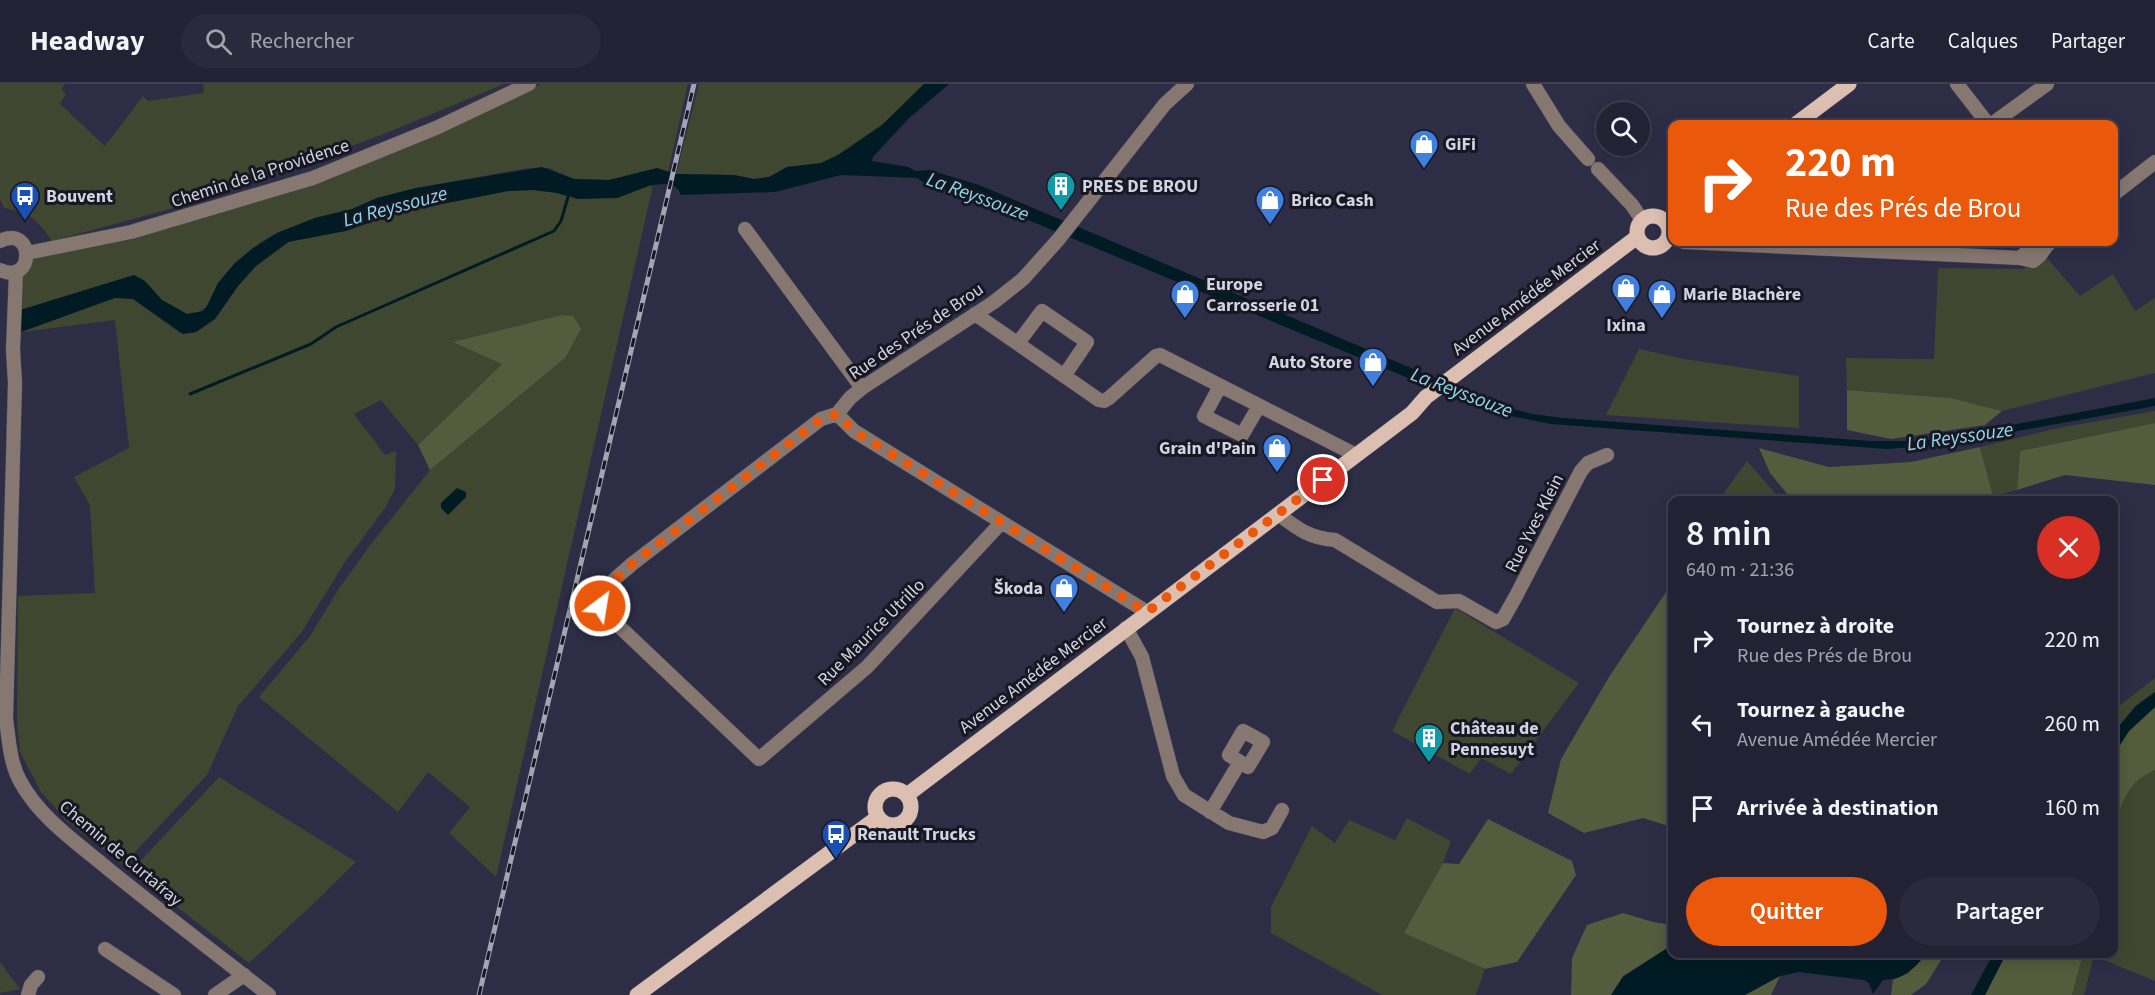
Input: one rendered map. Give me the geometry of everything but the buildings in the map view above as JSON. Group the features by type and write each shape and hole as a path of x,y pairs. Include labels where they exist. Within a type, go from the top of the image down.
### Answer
{"main road":[{"path":"1801,120 1849,84"},
{"path":"1668,225 1656,216 1651,216 1642,220 1637,228 1640,241 1648,248 1659,247 1663,244 1668,232"},
{"name":"Avenue Amédée Mercier","path":"907,795 1412,413 1431,404 1446,387 1640,241"},
{"path":"891,788 903,791 907,795 911,809 904,821 890,825 878,817 875,805 880,794 891,788"},
{"path":"637,995 878,817"}],"street":[{"name":"Chemin de la Providence","path":"27,253 131,232 313,178 436,128 529,84"},
{"name":"Rue des Prés de Brou","path":"837,414 862,388 975,314 1023,279 1058,240 1165,104 1187,84"},
{"path":"1533,84 1559,126 1632,205 1642,220"},
{"path":"1957,84 1985,120"},
{"path":"1998,120 2047,84"},
{"path":"2118,191 2155,162"},
{"path":"745,229 862,388"},
{"path":"0,270 8,273 16,272 23,266 27,253 17,239 2,236"},
{"path":"1857,246 1944,248 2020,258 2031,248 2038,246"},
{"name":"Chemin de Curtafray","path":"16,272 6,719 11,755 19,780 35,803 60,829 127,885 269,995"},
{"path":"1018,343 1042,311 1087,342 1064,376"},
{"path":"975,314 1099,400 1104,401 1160,355 1356,455"},
{"path":"1220,386 1204,416 1242,435 1259,406"},
{"path":"837,414 854,431 1147,612"},
{"name":"Rue Maurice Utrillo","path":"837,414 821,419 632,564 600,597 600,606 604,612 759,759 867,667 1001,523"},
{"name":"Rue Yves Klein","path":"1278,514 1301,531 1317,539 1335,540 1437,602 1459,601 1496,622 1503,619 1581,471 1588,463 1607,455"},
{"path":"1126,628 1142,657 1173,776 1184,795 1229,823 1263,832 1272,828 1282,810"},
{"path":"1210,812 1240,762"},
{"path":"105,949 174,995"},
{"path":"215,995 244,975"},
{"path":"27,995 38,977"}],"green space":[{"path":"0,84 65,84 61,89 66,94 60,104 105,146 143,96 148,101 204,93 203,84 504,84 384,134 203,200 52,241 32,218 13,209 4,208 0,199"},
{"path":"541,84 688,84 668,172 657,168 609,180 574,179 549,168 528,168 416,188 377,198 352,209 315,218 261,242 235,263 218,283 207,306 199,312 187,314 162,300 145,282 134,275 17,311 20,273 34,258 134,239 274,195 361,165 490,110"},
{"path":"699,84 924,84 882,125 838,155 821,163 787,167 769,177 754,179 734,175 676,174"},
{"path":"651,185 652,190 496,877 449,833 470,807 428,772 398,812 259,697 310,636 340,587 371,544 430,470 565,358 573,316 561,315 454,342 503,363 418,445 381,400 354,414 385,455 396,451 395,489 385,508 345,562 301,633 238,706 207,775 123,865 67,821 41,792 20,752 17,719 18,596 95,593 90,505 74,477 129,448 115,320 22,332 115,297 133,299 180,333 196,332 215,319 238,286 256,266 289,242 366,224 396,213 508,191 534,190 568,197 623,196"},
{"path":"2047,258 2080,296 2113,274 2135,311 2155,298 2155,373 2002,411 1951,398 1847,390 1846,358 1934,359 1938,268 2023,269"},
{"path":"561,315 573,316 581,329 565,358 430,470 418,445 502,364 453,342"},
{"path":"1639,349 1684,359 1799,376 1799,428 1606,415"},
{"path":"1847,390 1951,398 2002,411 1985,425 1891,439 1847,430"},
{"path":"2155,411 2155,423 2020,451 2017,490 1993,496 1980,447 2058,428"},
{"path":"2155,423 2155,485 2065,475 2017,490 2020,451"},
{"path":"1980,447 1993,496 1789,496 1770,473 1759,448 1829,467 1911,462"},
{"path":"1747,461 1778,496 1722,496"},
{"path":"1668,589 1668,826 1643,818 1584,833 1548,813 1561,759 1609,677"},
{"path":"1455,608 1579,683 1511,774 1481,758 1470,774 1392,731"},
{"path":"2155,678 2155,692 2135,706 2118,727 2118,707"},
{"path":"2155,707 2155,770 2145,775 2132,787 2123,801 2118,817 2118,748 2129,731"},
{"path":"2155,770 2155,981 2099,958 2118,958 2118,817 2126,792 2145,774"},
{"path":"219,777 356,862 249,963 131,871"},
{"path":"1407,818 1451,841 1443,863 1405,933 1485,969 1476,995 1382,995 1271,933 1271,907 1312,826 1335,843 1349,820 1395,840"},
{"path":"1488,819 1572,861 1576,875 1517,962 1485,969 1404,933 1443,863 1459,864"},
{"path":"1623,913 1668,924 1668,948 1623,976 1611,995 1571,995 1572,958 1587,925"},
{"path":"1922,958 1942,958 1926,984 1911,995 1891,995 1893,980 1908,973"},
{"path":"2004,958 2082,958 2072,995 1985,995"},
{"path":"2082,958 2093,958 2084,995 2072,995"},
{"path":"0,962 20,989 0,993"},
{"path":"1780,976 1771,995 1745,995"}],"water":[{"name":"La Reyssouze","path":"924,84 949,84 908,119 873,157 872,161 908,167 916,171 929,170 979,185 1503,407 1563,418 1871,441 1920,441 2155,398 2155,406 1941,445 1887,449 1551,424 1496,413 1449,395 973,197 926,184 917,178 841,175 775,192 681,195 678,189 665,184 651,185 617,198 578,199 534,190 508,191 396,213 346,231 288,242 256,266 238,286 215,319 196,332 183,334 133,299 115,298 18,333 17,311 134,275 145,281 162,300 187,314 203,311 218,283 235,263 277,233 315,218 352,209 377,198 416,188 542,167 574,179 609,180 657,168 676,174 734,175 754,179 769,177 787,167 821,163 838,155 882,125"},
{"path":"457,488 466,492 466,497 448,515 441,508 441,503"},
{"path":"2155,692 2155,707 2129,731 2118,748 2118,727 2136,706"},
{"path":"1668,948 1668,958 1922,958 1908,973 1883,980 1873,994 1869,983 1864,980 1799,972 1780,976 1745,995 1611,995 1623,977"},
{"path":"1991,958 2004,958 1985,995 1971,995"}],"pier":[{"path":"1439,377 1466,388 1451,399 1425,388"}],"waterway":[{"path":"190,394 311,344 336,327 554,231 561,221 568,197"}],"railway":[{"path":"479,995 694,84"}],"place":[{"name":"GiFi","path":"1424,170"},
{"name":"PRES DE BROU","path":"1061,212"},
{"name":"Bouvent","path":"25,222"},
{"name":"Brico Cash","path":"1270,226"},
{"name":"Ixina","path":"1626,314"},
{"name":"Europe Carrosserie 01","path":"1185,320"},
{"name":"Marie Blachère","path":"1662,320"},
{"name":"Auto Store","path":"1373,388"},
{"name":"Grain d'Pain","path":"1277,474"},
{"name":"Škoda","path":"1064,614"},
{"name":"Château de Pennesuyt","path":"1429,764"},
{"name":"Renault Trucks","path":"836,860"}],"route":[{"path":"600,606 600,597 606,589 632,564 821,419 837,414 854,431 1147,612 1323,480"}]}
